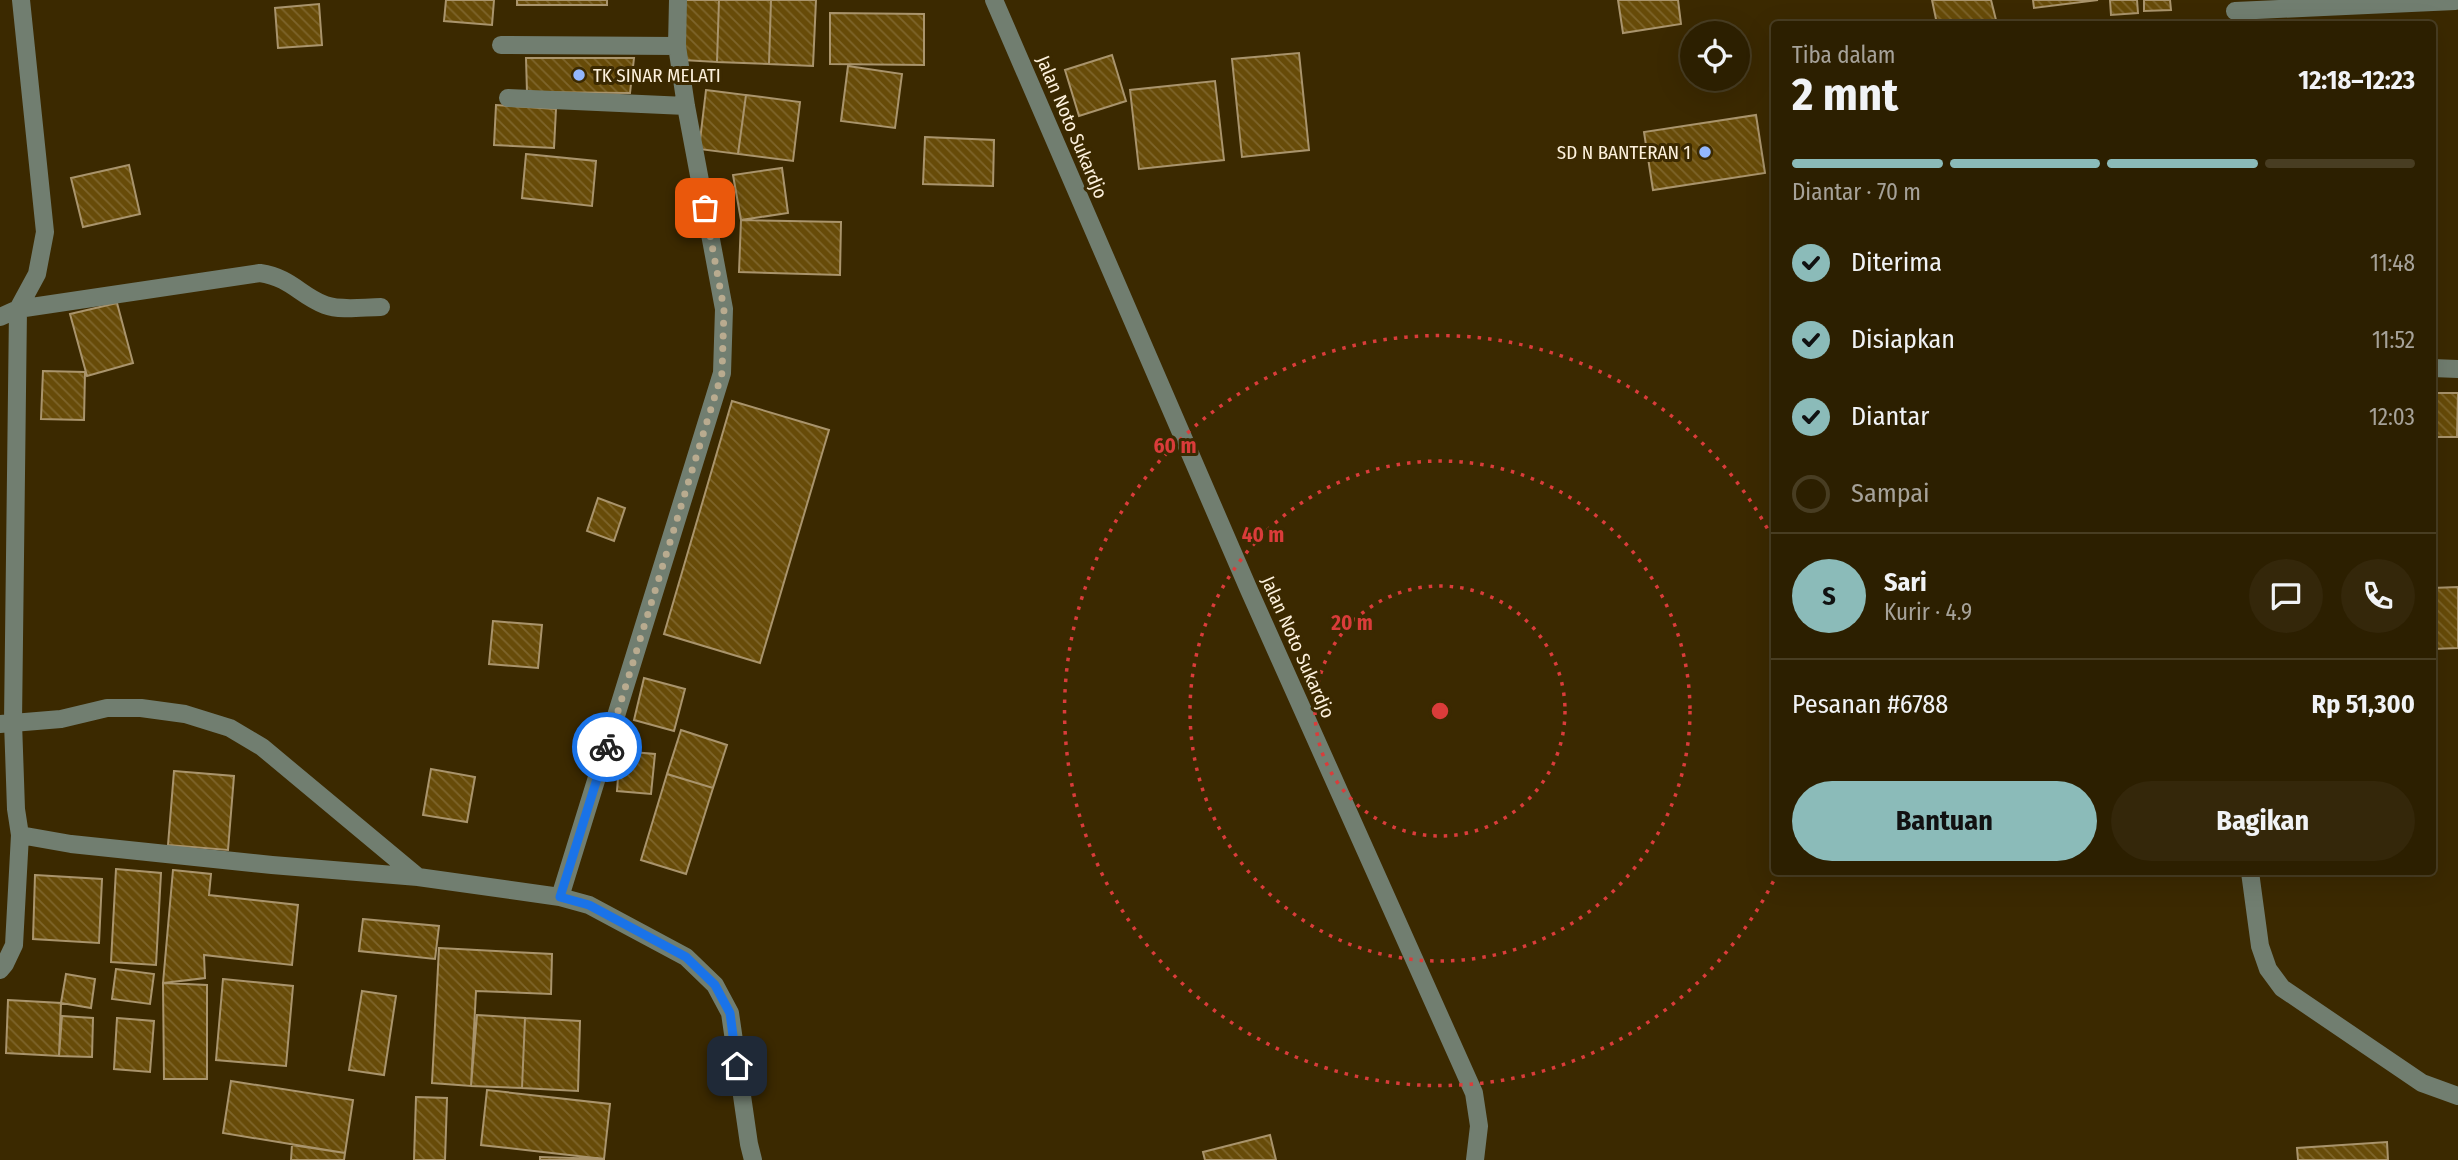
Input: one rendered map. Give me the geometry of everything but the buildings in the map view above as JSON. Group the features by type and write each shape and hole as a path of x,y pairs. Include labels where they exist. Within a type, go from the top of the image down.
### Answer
{"street":[{"path":"0,970 13,945 20,835 6,723 18,309 37,274 45,232 21,0"},
{"path":"560,897 722,373 724,309 677,46 678,0"},
{"name":"Jalan Noto Sukardjo","path":"994,0 1249,590 1474,1093 1479,1126 1475,1160"},
{"path":"2234,12 2455,1"},
{"path":"501,45 677,46"},
{"path":"508,98 686,106"},
{"path":"0,317 18,309 260,273 275,275 330,307 381,307"},
{"path":"2436,368 2458,369"},
{"path":"6,723 61,719 107,708 141,708 185,714 230,728 262,747 418,877"},
{"path":"20,835 71,844 418,877 560,897 589,905 686,957 715,985 730,1013 753,1160"},
{"path":"2250,875 2260,946 2268,969 2282,988 2422,1083 2458,1096"}],"way so far":[{"path":"607,747 722,373 724,309 705,208"}],"place":[{"name":"TK SINAR MELATI","path":"579,75"},
{"name":"SD N BANTERAN 1","path":"1705,152"}],"route":[{"path":"607,747 560,897 589,905 686,957 715,985 730,1013 737,1066"}]}
